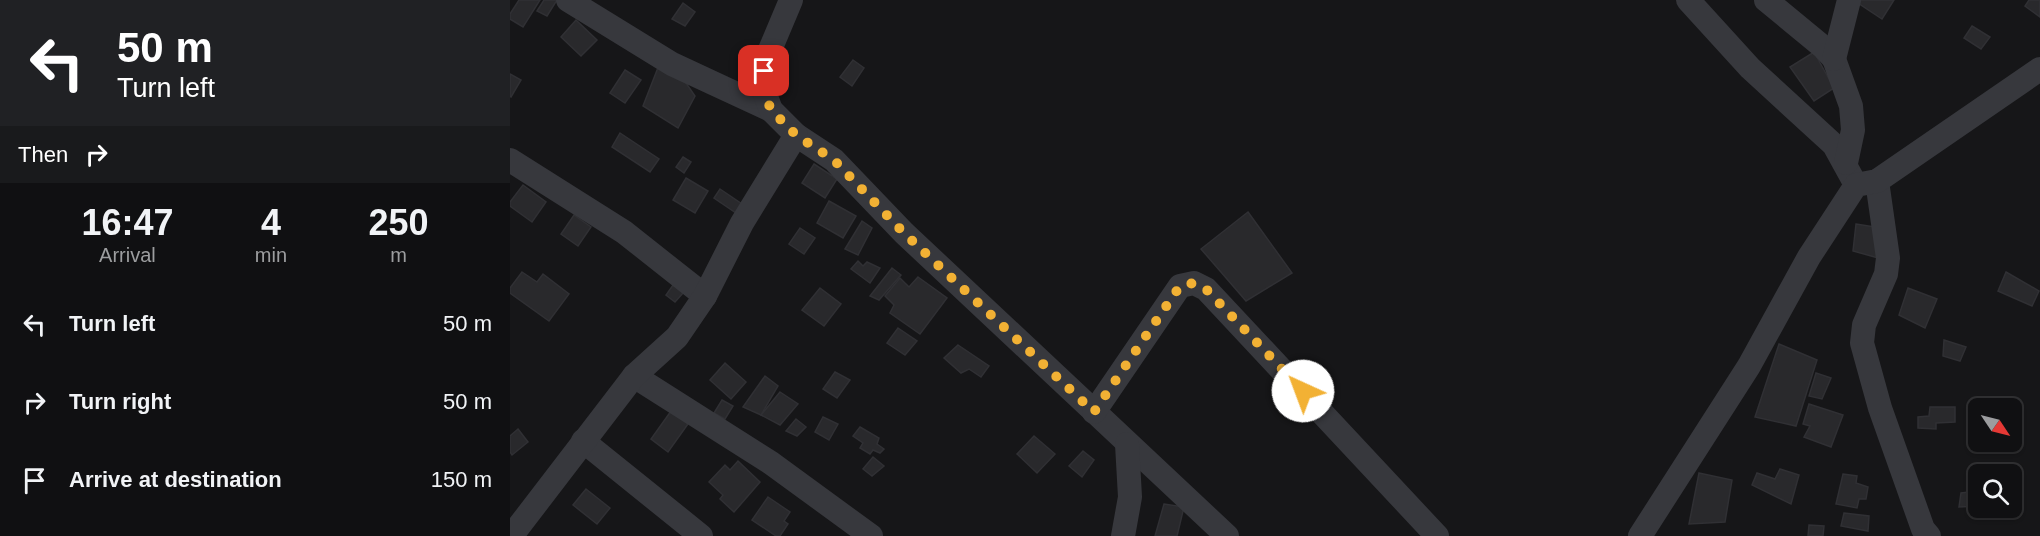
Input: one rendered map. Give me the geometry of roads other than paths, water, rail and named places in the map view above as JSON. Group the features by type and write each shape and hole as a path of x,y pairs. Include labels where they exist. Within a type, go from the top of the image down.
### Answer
{"street":[{"path":"568,0 672,64 771,110 796,135 834,160 904,233 1227,536"},
{"path":"771,110 762,86 767,57 791,0"},
{"path":"1688,0 1750,68 1834,145 1846,164 1867,183 1888,258 1886,274 1864,325 1862,343 1880,408 1923,529 1929,536"},
{"path":"1766,0 1823,47 1834,59 1851,106 1853,130 1846,164"},
{"path":"1834,59 1849,0"},
{"path":"1641,536 1749,366 1809,257 1867,183 2040,69"},
{"path":"516,529 634,376 677,337 705,296 742,223 796,135"},
{"path":"510,160 624,232 705,296"},
{"path":"1094,412 1180,286 1194,283 1206,289 1437,536"},
{"path":"634,376 771,463 871,536"},
{"path":"584,441 700,536"},
{"path":"1123,536 1130,497 1127,444"}]}
